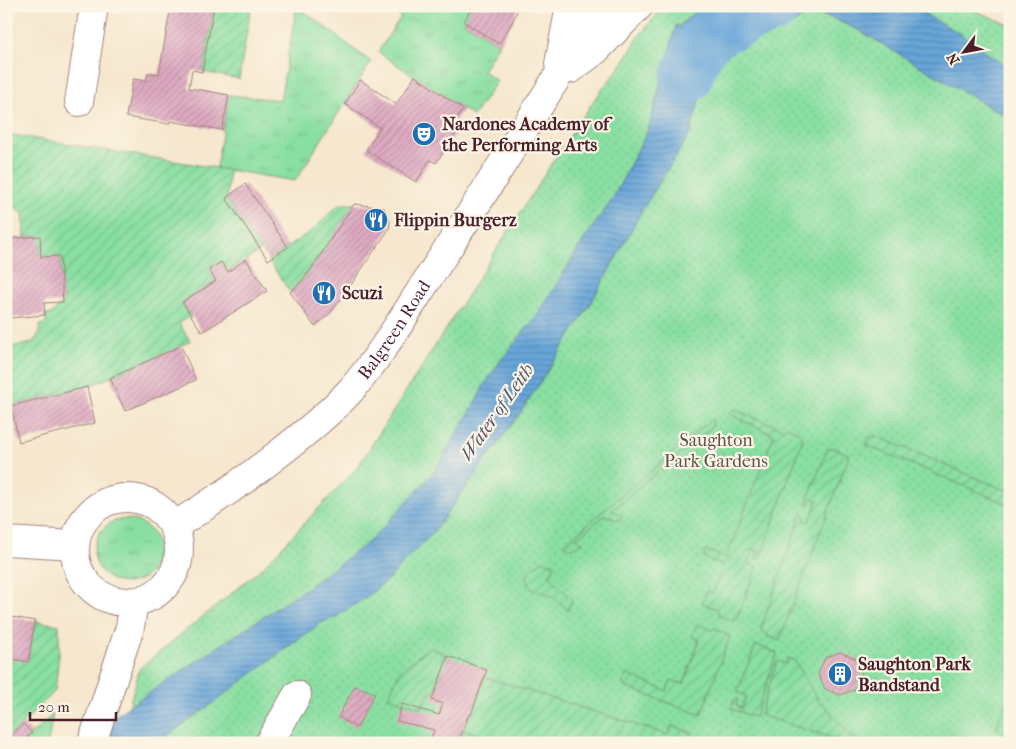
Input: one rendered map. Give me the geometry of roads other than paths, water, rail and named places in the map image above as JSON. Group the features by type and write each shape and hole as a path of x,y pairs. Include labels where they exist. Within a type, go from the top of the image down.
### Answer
{"street":[{"path":"78,102 94,6"},
{"name":"Balgreen Road","path":"556,80 570,6"},
{"name":"Balgreen Road","path":"174,526 230,490 284,450 324,417 350,391 374,361 478,204 602,6"},
{"path":"556,80 596,50 639,6"},
{"path":"124,497 154,504 165,514 174,526 179,539 180,554 177,568 170,580 160,591 148,598 134,602 118,602 104,596 91,587 82,576 76,561 75,545 78,531 96,507 110,500 124,497"},
{"path":"6,541 75,545"},
{"path":"95,734 130,627 134,602"},
{"path":"269,743 297,695"}],"water":[{"path":"704,6 723,6 739,41 734,43 737,48 709,64 690,134 643,209 590,305 521,412 433,533 389,579 362,600 336,617 322,622 157,743 74,743 308,587 370,541 433,474 483,387 501,360 539,313 584,239 612,200 648,130 676,25 679,26"},
{"path":"766,6 910,6 959,33 1010,69 1010,119 858,30 832,18 817,14 806,15 790,26 778,28 777,25 774,25"}],"waterway":[{"name":"Water of Leith","path":"686,78 699,49 712,35 719,30 775,6"}],"place":[{"name":"Nardones Academy of the Performing Arts","path":"424,134"},
{"name":"Flippin Burgerz","path":"376,220"},
{"name":"Scuzi","path":"324,293"},
{"name":"Saughton Park Bandstand","path":"840,674"}],"park label":[{"name":"Saughton Park Gardens","path":"716,450"}]}
